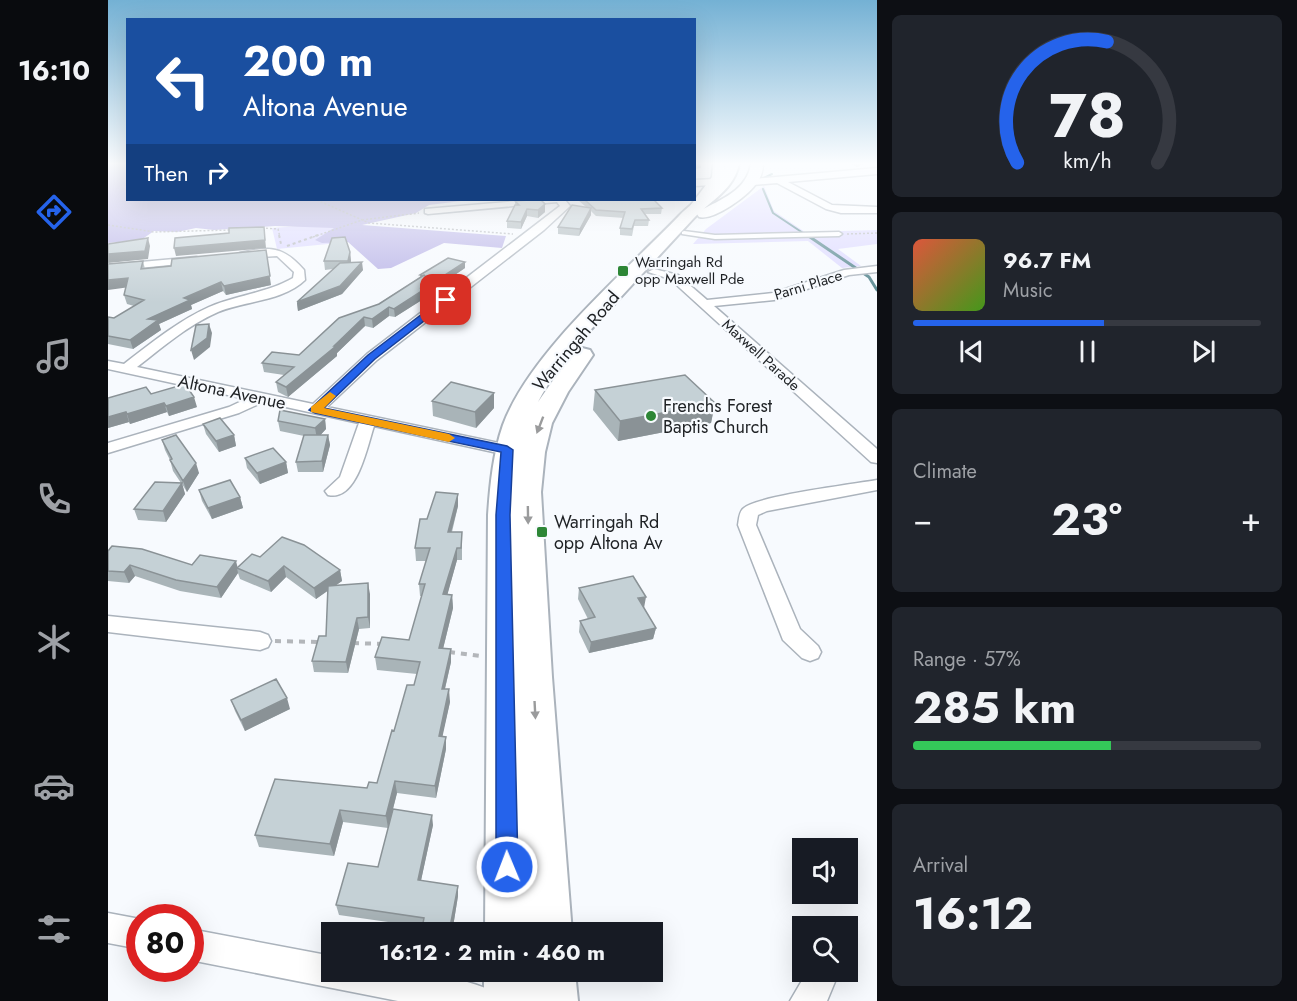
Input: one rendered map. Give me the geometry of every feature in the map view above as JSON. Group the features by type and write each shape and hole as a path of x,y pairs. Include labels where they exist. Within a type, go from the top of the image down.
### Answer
{"highway":[{"name":"Warringah Road","path":"645,271 684,233 701,210"},
{"name":"Warringah Road","path":"509,922 503,658 504,479 519,453 536,434 543,415 556,392 582,355 645,271 701,210"},
{"name":"Warringah Road","path":"519,453 527,507 531,631 547,922"},
{"path":"509,982 510,1001"},
{"path":"551,982 552,1001"}],"street":[{"path":"428,211 443,210"},
{"path":"315,410 372,357 530,236 561,210"},
{"path":"840,210 877,210"},
{"path":"126,369 193,319 246,298 289,286 299,279 300,272 286,254 278,250 227,257"},
{"path":"108,268 203,259"},
{"name":"Parni Place","path":"704,304 774,296 848,273 877,269"},
{"name":"Maxwell Parade","path":"645,271 674,277 877,458"},
{"name":"Altona Avenue","path":"108,365 519,453"},
{"path":"108,448 234,410 260,398"},
{"path":"334,491 348,480 368,421"},
{"path":"810,652 791,634 747,525 750,512 762,506 877,485"},
{"path":"108,624 260,641"},
{"path":"108,928 126,931"},
{"path":"204,947 321,970"},
{"path":"383,982 479,1001"},
{"path":"806,1001 813,996 819,982"}],"lane":[{"path":"684,233 714,237 839,234"}],"path":[{"path":"339,210 369,223 530,236"},
{"path":"253,228 274,227 278,229 278,250 362,220 428,211"},
{"path":"108,225 127,230 172,234 231,230"},
{"path":"839,234 877,233"},
{"path":"260,641 329,642"},
{"path":"352,643 386,645"},
{"path":"445,652 480,656"}],"shaded area":[{"path":"108,210 421,210 416,213 362,225 506,236 502,248 444,243 391,268 378,269 348,242 322,243 315,240 334,228 275,226 214,230 196,228 177,232 154,231 141,240 108,243"},
{"path":"732,210 773,210 805,232 877,230 877,244 838,249 861,266 842,268 808,241 693,244 706,229"},
{"path":"342,223 348,242 277,249 272,228"}],"building":[{"path":"513,210 527,210 521,222 507,221"},
{"path":"569,210 590,210 580,229 558,227"},
{"path":"596,210 642,210 649,220 635,220 632,229 620,228 625,212"},
{"path":"264,227 265,240 174,248 175,238 229,233 229,228"},
{"path":"345,237 350,252 348,261 324,261 332,238"},
{"path":"148,238 145,251 108,254 108,244"},
{"path":"266,250 270,276 224,286 221,282 184,298 190,300 148,319 158,320 130,340 108,336 108,317 114,318 144,300 124,295 128,278 108,280 108,264 143,261 141,269 171,266 172,259"},
{"path":"448,258 465,262 439,279 420,275"},
{"path":"362,262 340,286 297,302 340,263"},
{"path":"424,275 429,282 421,288 425,289 394,309 389,307 372,319 364,317 334,346 336,346 286,387 276,382 294,367 262,363 272,352 299,355 339,318 379,304"},
{"path":"209,324 207,338 191,350 196,325"},
{"path":"685,375 715,403 620,421 595,390"},
{"path":"451,382 494,393 475,412 432,401"},
{"path":"185,384 194,397 166,406 164,403 108,417 108,398 146,387 151,394"},
{"path":"280,410 325,419 315,428 278,421"},
{"path":"220,418 234,435 216,441 203,424"},
{"path":"176,435 196,463 183,481 170,460 172,459 162,440"},
{"path":"304,435 328,435 322,461 296,462"},
{"path":"273,448 286,462 257,473 245,458"},
{"path":"230,480 240,497 208,508 199,490"},
{"path":"155,482 182,483 163,511 134,509"},
{"path":"436,492 458,494 448,532 462,532 461,548 457,548 443,594 452,595 439,648 451,649 442,689 449,689 439,736 446,737 435,786 395,781 386,816 340,810 330,844 255,835 275,779 367,788 369,782 377,783 407,685 414,685 420,662 375,657 382,637 409,640 425,584 419,584 430,548 415,548 420,519 427,519"},
{"path":"282,537 304,545 340,570 314,588 284,566 268,581 237,568 252,554 260,557"},
{"path":"112,546 142,549 192,565 200,555 236,561 217,587 176,580 130,565 124,572 108,571 108,551"},
{"path":"633,576 646,597 638,598 656,628 591,642 580,621 595,617 579,588"},
{"path":"368,583 368,617 357,618 346,662 312,661 319,636 326,636 328,586"},
{"path":"276,679 287,698 241,720 231,700"},
{"path":"393,809 432,815 418,880 458,886 451,922 423,922 424,918 336,905 348,863 378,867"}],"waterway":[{"path":"772,210 773,213 809,237"},
{"path":"807,235 869,277 877,290"}],"slow traffic":[{"path":"330,396 315,410 449,438"}],"place":[{"name":"Warringah Rd opp Maxwell Pde","path":"623,271"},
{"name":"Frenchs Forest Baptis Church","path":"651,416"},
{"name":"Warringah Rd opp Altona Av","path":"542,532"}],"route":[{"path":"446,300 372,357 315,410 507,450 503,515 505,600 503,658 507,867"}]}
